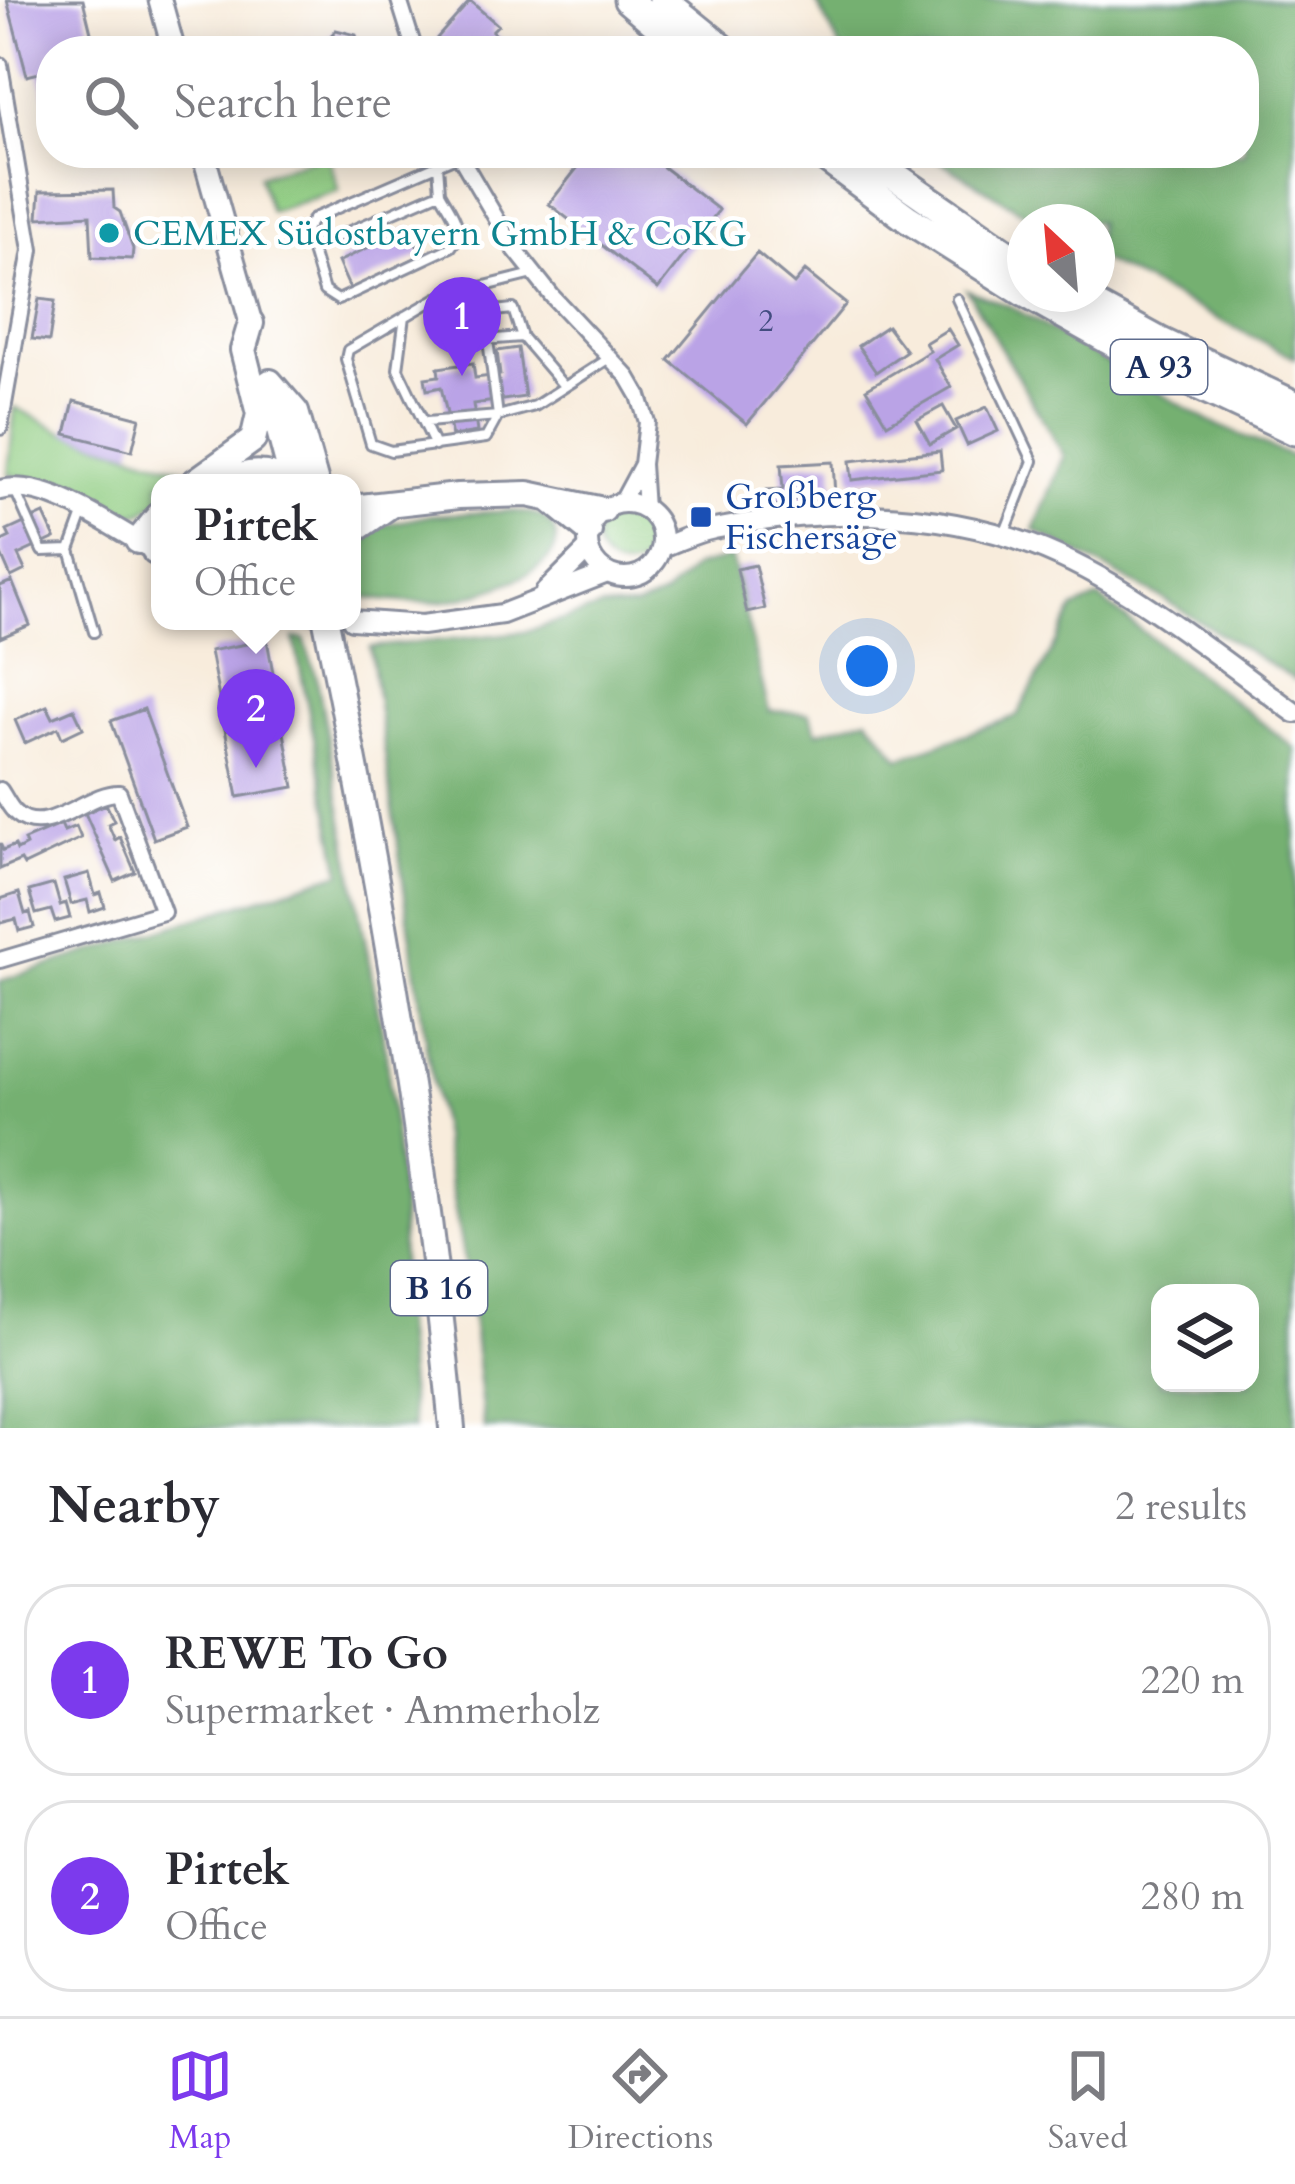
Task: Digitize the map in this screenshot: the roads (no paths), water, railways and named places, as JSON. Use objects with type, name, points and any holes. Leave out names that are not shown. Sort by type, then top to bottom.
[{"type":"highway","points":[[628,0],[670,36]]},
{"type":"highway","points":[[663,0],[708,36]]},
{"type":"highway","name":"A 93","points":[[839,168],[1007,282]]},
{"type":"highway","points":[[884,168],[1007,254]]},
{"type":"highway","name":"A 93","points":[[1058,312],[1148,362],[1295,431]]},
{"type":"highway","name":"A 93","points":[[1105,312],[1295,405]]},
{"type":"highway","points":[[251,323],[288,474]]},
{"type":"highway","points":[[206,474],[253,440],[259,414],[244,350],[251,323]]},
{"type":"highway","points":[[265,375],[296,412],[313,474]]},
{"type":"highway","points":[[361,508],[458,496],[545,495],[600,523]]},
{"type":"highway","points":[[361,526],[390,506]]},
{"type":"highway","name":"B 16","points":[[329,630],[422,1148],[452,1428]]},
{"type":"main road","points":[[160,0],[170,36]]},
{"type":"main road","points":[[207,168],[251,323]]},
{"type":"street","points":[[399,0],[410,36]]},
{"type":"street","points":[[0,65],[31,250],[0,427]]},
{"type":"street","points":[[361,621],[422,626],[502,614],[607,573],[618,577],[641,574],[662,547],[662,536],[650,513],[642,464],[647,422],[639,396],[611,357],[513,247],[467,168]]},
{"type":"street","points":[[537,600],[642,464]]},
{"type":"street","points":[[7,489],[85,508],[151,547]]},
{"type":"street","points":[[600,523],[650,513],[710,530]]},
{"type":"street","points":[[662,547],[710,530],[869,515],[939,522],[1003,536],[1035,546],[1128,594],[1295,713]]},
{"type":"street","points":[[600,523],[607,573]]},
{"type":"street","points":[[0,790],[17,815],[34,821],[49,819],[106,792],[118,793],[163,912],[0,960]]},
{"type":"lane","points":[[429,168],[314,218],[305,230],[324,291],[338,300],[451,247],[459,238],[459,227],[440,192],[438,168]]},
{"type":"lane","points":[[311,248],[440,192]]},
{"type":"lane","points":[[488,340],[498,416],[486,438],[391,451],[371,444],[346,359],[355,343],[437,298],[534,273]]},
{"type":"lane","points":[[957,299],[1033,461],[1003,536]]},
{"type":"lane","points":[[522,337],[457,342],[449,334],[449,323],[457,315],[507,308],[517,314],[522,337],[563,386]]},
{"type":"lane","points":[[405,316],[398,369],[417,413],[427,422],[434,446]]},
{"type":"lane","points":[[427,422],[498,416],[536,406],[611,357]]},
{"type":"lane","points":[[7,489],[42,551],[70,550]]},
{"type":"lane","points":[[85,508],[70,550],[94,632]]},
{"type":"place","name":"CEMEX Südostbayern GmbH & CoKG","points":[[109,233]]},
{"type":"place","name":"REWE To Go","points":[[462,376]]},
{"type":"place","name":"Großberg Fischersäge","points":[[701,517]]},
{"type":"place","name":"Pirtek","points":[[256,768]]}]
